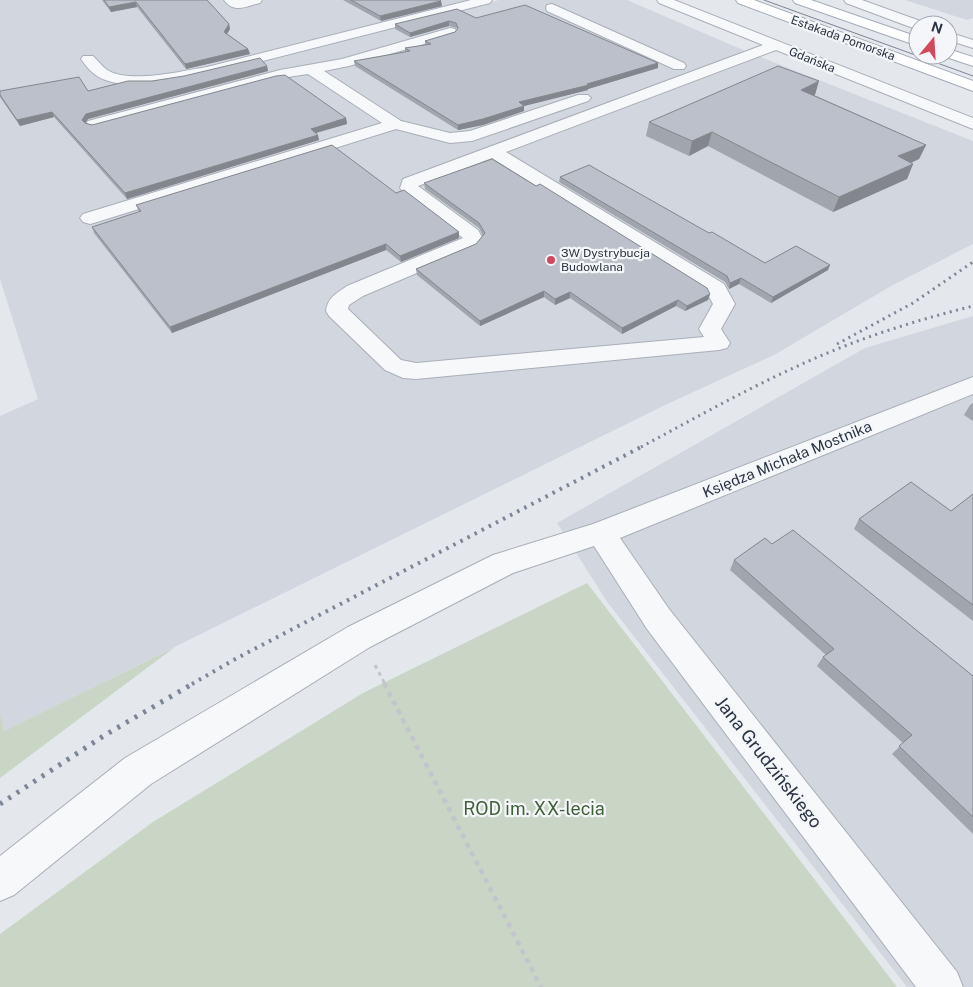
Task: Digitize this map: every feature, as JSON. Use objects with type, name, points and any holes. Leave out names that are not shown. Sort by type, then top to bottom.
[{"type":"main road","name":"Estakada Pomorska","points":[[742,0],[973,86]]},
{"type":"main road","name":"Estakada Pomorska","points":[[799,0],[908,38]]},
{"type":"main road","points":[[958,57],[973,62]]},
{"type":"street","points":[[230,0],[234,5],[256,0]]},
{"type":"street","points":[[88,59],[102,73],[123,80],[207,71],[486,0]]},
{"type":"street","name":"Gdańska","points":[[663,0],[776,46],[969,119]]},
{"type":"street","points":[[850,0],[908,21]]},
{"type":"street","points":[[568,3],[552,8],[679,66],[651,75]]},
{"type":"street","points":[[94,124],[280,74],[344,63],[450,32]]},
{"type":"street","points":[[958,39],[973,44]]},
{"type":"street","points":[[493,152],[716,289],[724,304],[710,329],[719,343],[416,371],[403,370],[393,365],[337,311],[338,302],[356,292],[468,244],[473,239],[471,234],[409,188],[408,183],[776,46]]},
{"type":"street","points":[[312,69],[395,124],[450,138],[472,136],[594,94]]},
{"type":"street","points":[[90,218],[395,124]]},
{"type":"street","name":"Księdza Michała Mostnika","points":[[0,881],[138,771],[359,637],[503,564],[601,533],[973,385]]},
{"type":"street","name":"Jana Grudzińskiego","points":[[601,533],[658,619],[942,987]]},
{"type":"path","points":[[359,637],[540,987]]},
{"type":"shaded area","points":[[0,0],[472,0],[260,61],[499,0],[627,0],[743,50],[973,141],[973,244],[891,286],[774,355],[663,406],[4,731],[0,716],[0,416],[38,399],[0,279]]},
{"type":"shaded area","points":[[905,0],[973,0],[973,18],[967,20],[958,17],[958,15],[952,15]]},
{"type":"shaded area","points":[[973,316],[973,987],[907,987],[608,603],[557,523],[865,348]]},
{"type":"green space","name":"ROD im. XX-lecia","points":[[587,583],[897,987],[0,987],[0,934],[153,822],[363,693]]},
{"type":"green space","points":[[175,647],[0,778],[0,714],[4,731]]},
{"type":"building","points":[[104,0],[207,0],[229,24],[224,32],[248,49],[185,64],[136,2],[109,7]]},
{"type":"building","points":[[351,0],[440,0],[441,1],[380,16]]},
{"type":"building","points":[[525,5],[658,63],[587,84],[589,85],[519,102],[524,106],[458,125],[354,61],[410,51],[405,48],[431,44],[425,41],[455,32],[458,28],[456,23],[449,21],[410,33],[395,24],[457,9],[476,18]]},
{"type":"building","points":[[260,58],[267,66],[86,114],[82,120],[92,125],[285,75],[346,118],[311,129],[318,135],[125,193],[52,112],[17,120],[0,95],[0,91],[79,77],[88,91],[128,81],[152,81],[184,76]]},
{"type":"building","points":[[778,66],[819,81],[801,90],[926,145],[898,156],[913,164],[839,197],[712,132],[692,141],[649,122]]},
{"type":"building","points":[[332,145],[396,193],[404,190],[459,232],[400,256],[386,244],[170,327],[92,227],[141,211],[136,205]]},
{"type":"building","name":"3W Dystrybucja Budowlana","points":[[492,159],[536,186],[540,184],[707,288],[710,294],[687,306],[678,300],[622,328],[570,292],[555,299],[544,291],[480,321],[416,269],[476,244],[485,233],[479,223],[424,183]]},
{"type":"building","points":[[589,165],[765,263],[796,246],[830,265],[773,297],[741,278],[730,283],[727,276],[560,177]]},
{"type":"building","points":[[911,482],[951,511],[973,494],[973,605],[859,519]]},
{"type":"building","points":[[793,530],[973,676],[973,817],[899,746],[912,735],[823,657],[834,649],[734,560],[765,538],[772,544]]},
{"type":"tram line","points":[[764,0],[973,76]]},
{"type":"railway","points":[[837,344],[913,303],[973,262]]},
{"type":"railway","points":[[641,447],[746,391],[831,352],[890,330],[973,306]]},
{"type":"railway","points":[[192,684],[239,657],[643,446]]},
{"type":"railway","points":[[0,804],[105,735],[194,683]]},
{"type":"place","name":"3W Dystrybucja Budowlana","points":[[551,260]]}]
